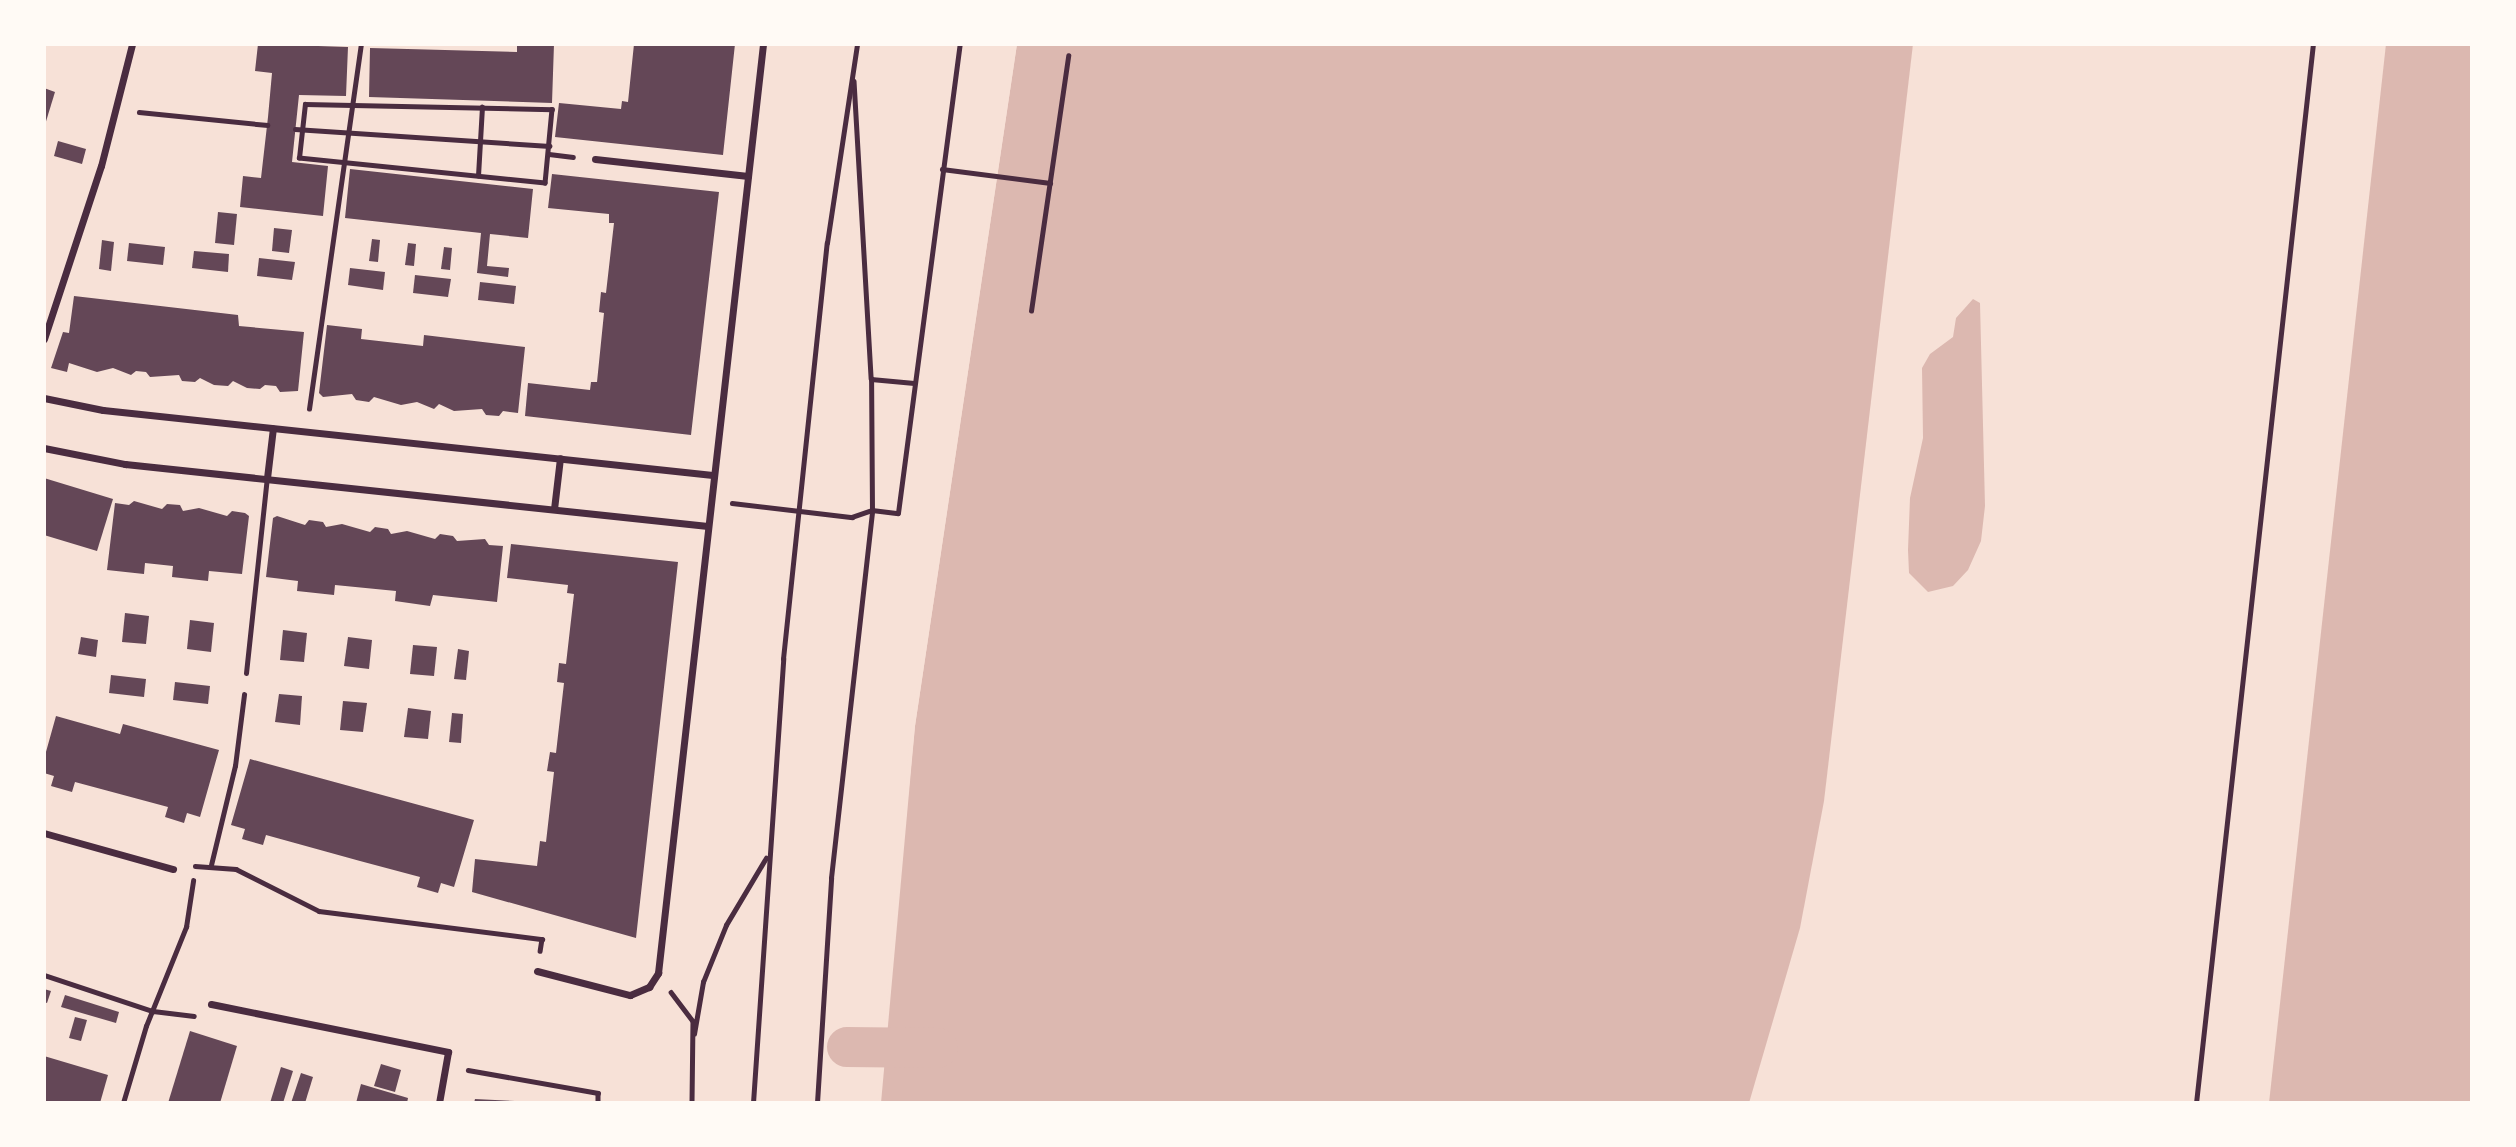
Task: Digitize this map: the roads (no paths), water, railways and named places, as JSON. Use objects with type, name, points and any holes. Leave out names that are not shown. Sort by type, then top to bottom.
[{"type":"street","points":[[44,338],[79,239],[132,44]]},
{"type":"street","points":[[537,971],[622,994],[643,991],[658,973],[762,44]]},
{"type":"street","points":[[595,159],[748,176]]},
{"type":"street","points":[[44,398],[103,410],[713,475]]},
{"type":"street","points":[[267,478],[273,428]]},
{"type":"street","points":[[44,448],[102,461],[708,526]]},
{"type":"street","points":[[554,509],[560,458]]},
{"type":"street","points":[[44,833],[173,869]]},
{"type":"street","points":[[211,1004],[448,1052],[439,1103]]},
{"type":"lane","points":[[2196,1103],[2313,44]]},
{"type":"lane","points":[[246,673],[267,478]]},
{"type":"waterway","points":[[847,1047],[938,1048]]}]
